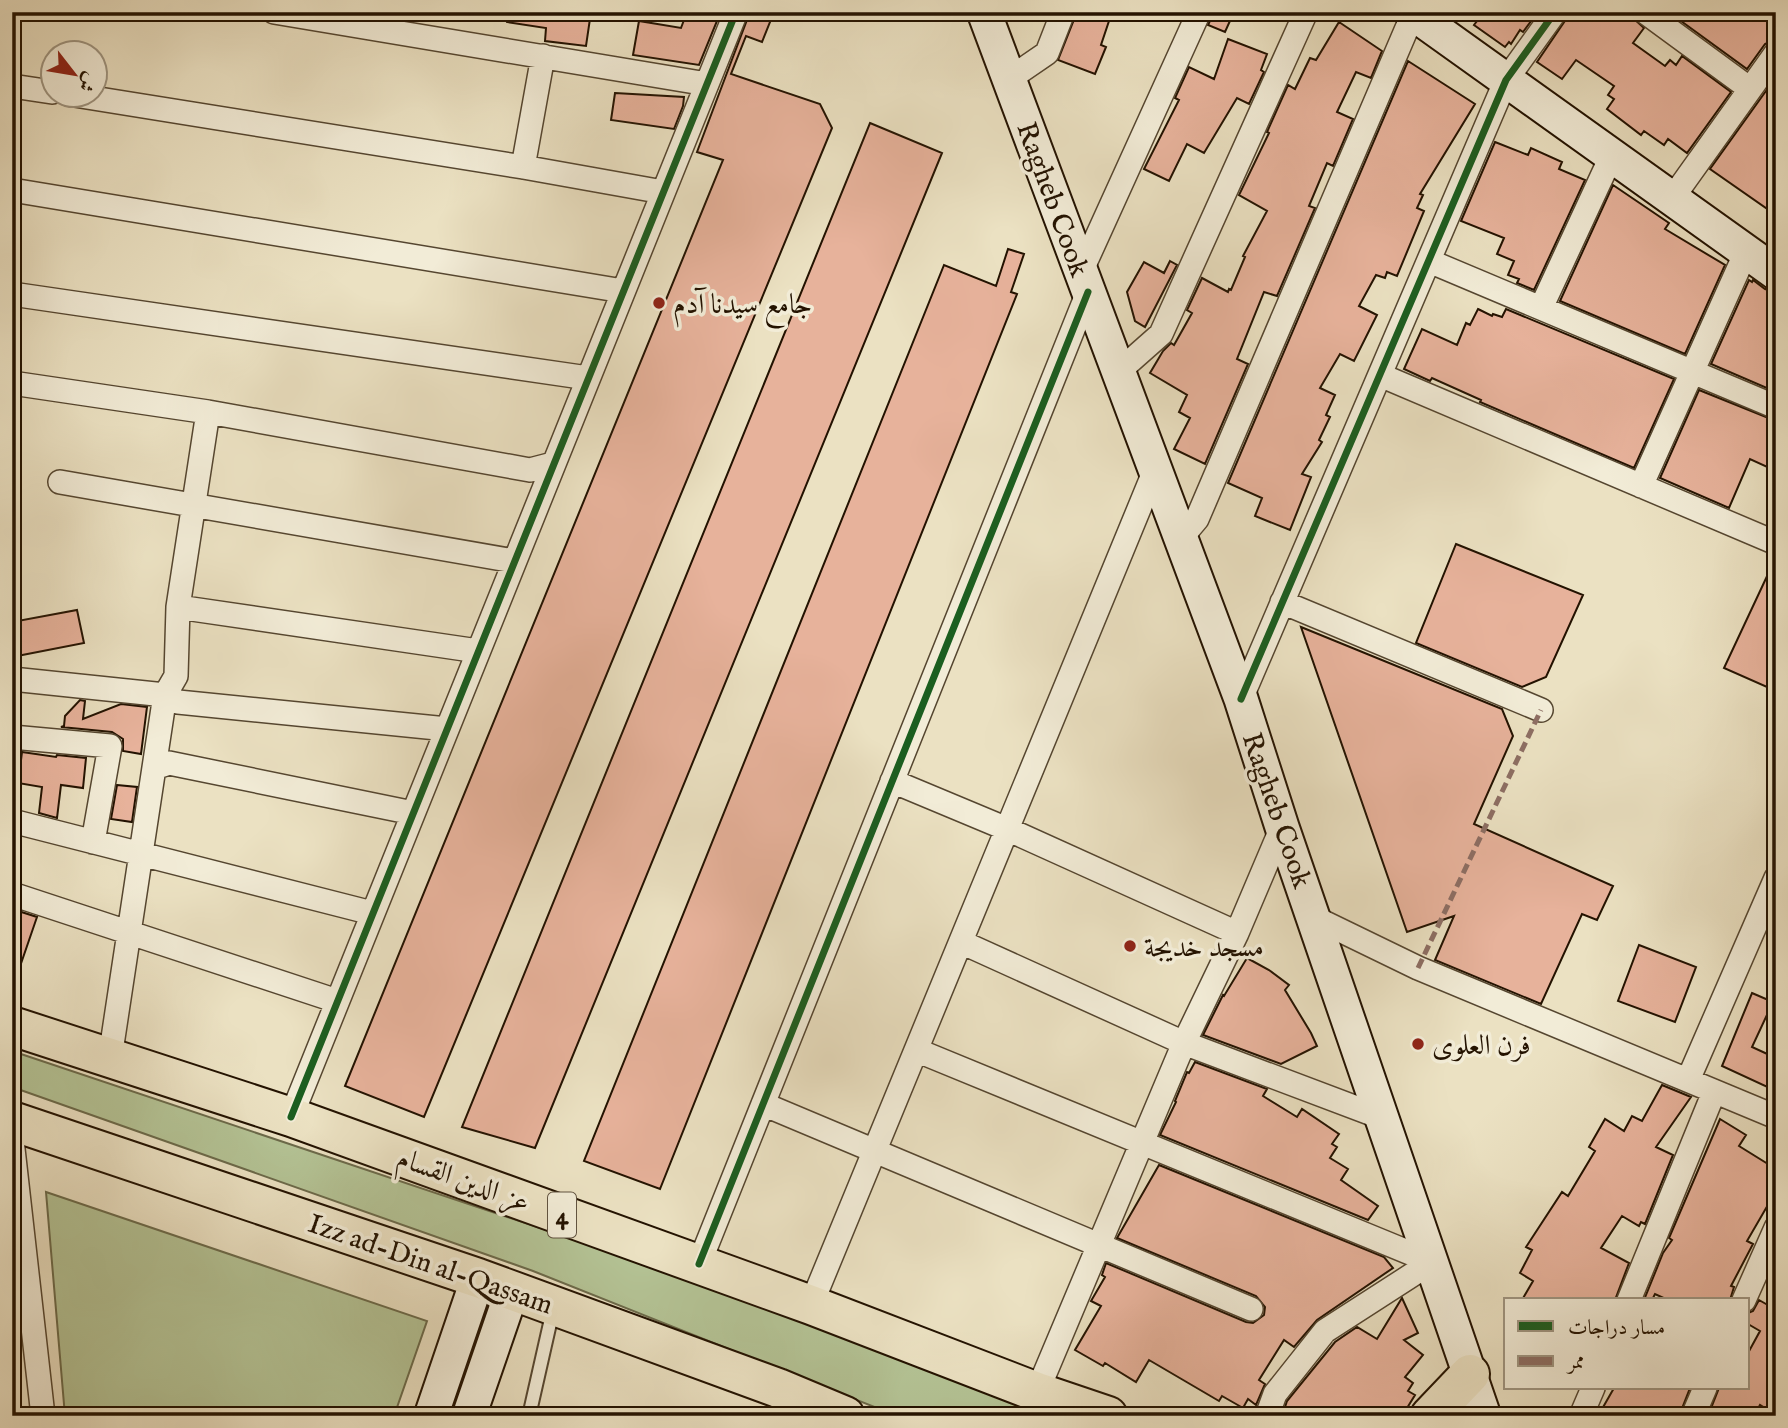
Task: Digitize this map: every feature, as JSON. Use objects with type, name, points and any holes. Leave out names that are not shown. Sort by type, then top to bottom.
[{"type":"highway","name":"عز الدين القسام","points":[[12,1027],[291,1117],[699,1264],[1037,1392],[1108,1416]]},
{"type":"highway","name":"Izz ad-Din al-Qassam","points":[[12,1121],[495,1284],[778,1388],[845,1416]]},
{"type":"highway","points":[[1430,1416],[1470,1374]]},
{"type":"main road","name":"Ragheb Cook","points":[[984,12],[1241,699],[1282,827],[1484,1416]]},
{"type":"main road","points":[[1412,13],[1776,273]]},
{"type":"main road","points":[[431,1416],[495,1284]]},
{"type":"main road","points":[[469,1416],[495,1284]]},
{"type":"street","points":[[274,12],[707,84]]},
{"type":"street","points":[[291,1117],[736,12]]},
{"type":"street","points":[[1009,79],[1047,53],[1063,12]]},
{"type":"street","points":[[699,1264],[892,781],[1085,282],[1199,12]]},
{"type":"street","points":[[1118,372],[1161,334],[1306,12]]},
{"type":"street","points":[[1241,699],[1506,80],[1555,12]]},
{"type":"street","points":[[1645,12],[1750,89]]},
{"type":"street","points":[[1181,538],[1196,519],[1412,13]]},
{"type":"street","points":[[1671,200],[1776,53]]},
{"type":"street","points":[[523,167],[543,56]]},
{"type":"street","points":[[12,86],[38,90]]},
{"type":"street","points":[[108,100],[663,192]]},
{"type":"street","points":[[1541,308],[1611,157]]},
{"type":"street","points":[[12,190],[623,291]]},
{"type":"street","points":[[1642,486],[1746,252]]},
{"type":"street","points":[[1429,261],[1776,407]]},
{"type":"street","points":[[12,294],[588,379]]},
{"type":"street","points":[[1380,375],[1776,543]]},
{"type":"street","points":[[12,383],[208,412],[530,470],[554,464]]},
{"type":"street","points":[[110,1058],[165,695],[176,677],[178,607],[208,412]]},
{"type":"street","points":[[811,1305],[1155,470]]},
{"type":"street","points":[[60,482],[514,561]]},
{"type":"street","points":[[1282,602],[1541,710]]},
{"type":"street","points":[[178,607],[478,651]]},
{"type":"street","points":[[12,678],[165,695],[178,702],[447,729]]},
{"type":"street","points":[[12,737],[110,746],[93,842]]},
{"type":"street","points":[[154,768],[170,763],[413,813]]},
{"type":"street","points":[[892,781],[1007,829],[1237,933]]},
{"type":"street","points":[[12,821],[372,913]]},
{"type":"street","points":[[1037,1392],[1184,1043],[1237,933],[1282,827]]},
{"type":"street","points":[[1688,1080],[1776,878]]},
{"type":"street","points":[[12,894],[337,1001]]},
{"type":"street","points":[[1315,918],[1418,968],[1776,1117]]},
{"type":"street","points":[[961,942],[1184,1043],[1383,1118]]},
{"type":"street","points":[[916,1051],[1432,1262]]},
{"type":"street","points":[[1630,1298],[1714,1093]]},
{"type":"street","points":[[763,1104],[1251,1309]]},
{"type":"street","points":[[12,1140],[22,1309],[43,1416]]},
{"type":"street","points":[[1745,1298],[1776,1228]]},
{"type":"street","points":[[1267,1416],[1275,1394],[1325,1331],[1432,1262]]},
{"type":"street","points":[[1581,1416],[1591,1390]]},
{"type":"street","points":[[1693,1416],[1704,1390]]},
{"type":"lane","points":[[529,1416],[554,1306]]},
{"type":"green space","points":[[12,1051],[695,1280],[1057,1416],[897,1416],[533,1271],[12,1087]]},
{"type":"green space","points":[[46,1192],[427,1321],[394,1416],[65,1416]]},
{"type":"building","points":[[508,12],[591,12],[586,46],[545,41],[546,28],[507,22]]},
{"type":"building","points":[[687,12],[697,12],[717,21],[699,65],[633,55],[639,21],[681,28]]},
{"type":"building","points":[[750,12],[774,12],[762,42],[746,36],[731,74],[820,104],[832,128],[424,1117],[345,1086],[723,160],[697,152]]},
{"type":"building","points":[[1077,12],[1112,12],[1101,45],[1106,47],[1095,74],[1058,60]]},
{"type":"building","points":[[1214,12],[1234,12],[1225,32],[1208,25]]},
{"type":"building","points":[[1484,12],[1537,13],[1523,32],[1520,30],[1511,44],[1509,42],[1505,47],[1474,25]]},
{"type":"building","points":[[1571,12],[1631,12],[1633,18],[1644,28],[1633,43],[1665,66],[1670,60],[1676,65],[1682,56],[1731,92],[1687,153],[1668,139],[1664,145],[1644,131],[1641,135],[1607,109],[1614,99],[1608,95],[1614,86],[1576,60],[1562,79],[1537,62]]},
{"type":"building","points":[[1687,12],[1776,12],[1776,39],[1765,44],[1747,69],[1681,21]]},
{"type":"building","points":[[1339,22],[1382,51],[1371,78],[1356,72],[1337,112],[1353,119],[1333,166],[1327,163],[1309,206],[1315,208],[1277,296],[1264,292],[1237,359],[1248,364],[1205,464],[1174,449],[1190,418],[1179,412],[1187,395],[1150,373],[1163,351],[1171,343],[1174,345],[1192,313],[1187,310],[1202,278],[1228,292],[1231,290],[1245,257],[1243,256],[1267,211],[1239,195],[1269,133],[1267,132],[1288,85],[1295,89],[1310,58],[1316,60]]},
{"type":"building","points":[[1228,39],[1267,54],[1261,70],[1264,72],[1249,104],[1237,98],[1204,153],[1187,144],[1169,181],[1144,169],[1179,100],[1175,98],[1189,67],[1214,79]]},
{"type":"building","points":[[1408,61],[1475,104],[1420,194],[1423,195],[1417,208],[1424,211],[1397,276],[1387,272],[1385,278],[1376,275],[1359,306],[1377,315],[1354,361],[1340,354],[1320,388],[1335,395],[1326,415],[1330,417],[1319,440],[1322,442],[1302,474],[1311,477],[1290,530],[1255,516],[1262,498],[1228,483]]},
{"type":"building","points":[[1776,77],[1776,215],[1710,169]]},
{"type":"building","points":[[615,93],[684,97],[683,106],[674,129],[611,120]]},
{"type":"building","points":[[870,123],[942,153],[535,1148],[462,1127]]},
{"type":"building","points":[[1495,142],[1528,155],[1531,148],[1562,162],[1559,169],[1585,180],[1534,290],[1517,283],[1519,279],[1508,275],[1514,261],[1497,254],[1504,238],[1461,221]]},
{"type":"building","points":[[1613,185],[1669,223],[1665,229],[1725,265],[1685,354],[1560,301]]},
{"type":"building","points":[[1008,249],[1024,254],[1011,292],[1017,294],[660,1189],[584,1161],[944,265],[996,286]]},
{"type":"building","points":[[1170,261],[1177,265],[1145,327],[1135,321],[1127,292],[1144,262],[1164,273]]},
{"type":"building","points":[[1749,280],[1776,292],[1776,392],[1711,364]]},
{"type":"building","points":[[1478,309],[1492,316],[1502,317],[1506,309],[1674,379],[1634,468],[1480,402],[1481,400],[1432,378],[1430,381],[1404,369],[1422,329],[1457,345],[1466,323],[1470,325]]},
{"type":"building","points":[[1699,390],[1776,421],[1776,471],[1750,459],[1729,508],[1660,478]]},
{"type":"building","points":[[1456,544],[1583,595],[1546,677],[1522,687],[1416,643]]},
{"type":"building","points":[[1776,557],[1776,691],[1724,668]]},
{"type":"building","points":[[77,610],[84,643],[12,657],[12,622]]},
{"type":"building","points":[[1301,627],[1502,709],[1513,736],[1474,824],[1613,886],[1597,920],[1582,914],[1541,1004],[1435,960],[1454,916],[1407,932]]},
{"type":"building","points":[[80,700],[85,701],[83,719],[121,704],[147,707],[141,754],[123,751],[123,739],[112,732],[61,727],[64,726],[65,716]]},
{"type":"building","points":[[22,752],[86,758],[83,788],[61,785],[57,818],[39,813],[42,787],[12,782],[15,763],[21,760]]},
{"type":"building","points":[[117,785],[137,787],[132,822],[111,819]]},
{"type":"building","points":[[12,909],[37,917],[15,981],[12,981]]},
{"type":"building","points":[[1639,945],[1696,967],[1675,1022],[1618,1001]]},
{"type":"building","points":[[1247,958],[1289,985],[1285,990],[1317,1046],[1281,1064],[1203,1035],[1223,995]]},
{"type":"building","points":[[1752,993],[1773,1002],[1752,1047],[1776,1058],[1776,1091],[1722,1066]]},
{"type":"building","points":[[1195,1062],[1267,1089],[1263,1096],[1297,1117],[1302,1109],[1339,1134],[1332,1144],[1337,1147],[1330,1158],[1348,1169],[1341,1180],[1378,1206],[1368,1220],[1160,1135],[1187,1072],[1189,1073]]},
{"type":"building","points":[[1662,1085],[1691,1097],[1656,1147],[1673,1155],[1645,1224],[1641,1222],[1639,1226],[1622,1216],[1601,1248],[1629,1263],[1616,1298],[1523,1298],[1533,1281],[1520,1273],[1532,1250],[1526,1247],[1562,1192],[1568,1196],[1595,1151],[1589,1147],[1605,1119],[1624,1131],[1632,1116],[1642,1121]]},
{"type":"building","points":[[1720,1119],[1746,1135],[1739,1146],[1776,1169],[1776,1191],[1747,1241],[1753,1244],[1731,1286],[1734,1287],[1731,1298],[1664,1298],[1655,1294],[1653,1298],[1645,1298],[1663,1253],[1672,1240],[1669,1238]]},
{"type":"building","points":[[1159,1165],[1384,1257],[1393,1268],[1317,1320],[1294,1347],[1284,1340],[1259,1380],[1265,1384],[1256,1405],[1248,1399],[1243,1408],[1222,1396],[1219,1401],[1149,1360],[1136,1382],[1105,1363],[1103,1366],[1075,1350],[1101,1306],[1091,1301],[1105,1277],[1102,1275],[1106,1263],[1246,1322],[1253,1323],[1264,1315],[1265,1307],[1256,1296],[1117,1238]]},
{"type":"building","points":[[1402,1298],[1418,1333],[1404,1340],[1423,1355],[1405,1377],[1413,1383],[1408,1391],[1415,1395],[1404,1413],[1400,1411],[1393,1416],[1282,1416],[1287,1401],[1335,1342],[1357,1327],[1377,1339]]},
{"type":"building","points":[[1759,1300],[1773,1308],[1776,1303],[1776,1415],[1760,1405],[1754,1416],[1708,1416],[1718,1390],[1750,1390],[1750,1349],[1760,1331],[1750,1325],[1750,1312]]},
{"type":"building","points":[[1613,1390],[1689,1390],[1679,1416],[1598,1416]]},
{"type":"marked path","points":[[1418,968],[1541,710]]},
{"type":"cycle path","points":[[291,1117],[736,12]]},
{"type":"cycle path","points":[[1241,699],[1506,80],[1555,12]]},
{"type":"cycle path","points":[[699,1264],[1088,292]]},
{"type":"place","name":"جامع سيدنا آدم","points":[[659,303]]},
{"type":"place","name":"مسجد خديجة","points":[[1130,946]]},
{"type":"place","name":"فرن العلوى","points":[[1418,1044]]}]
